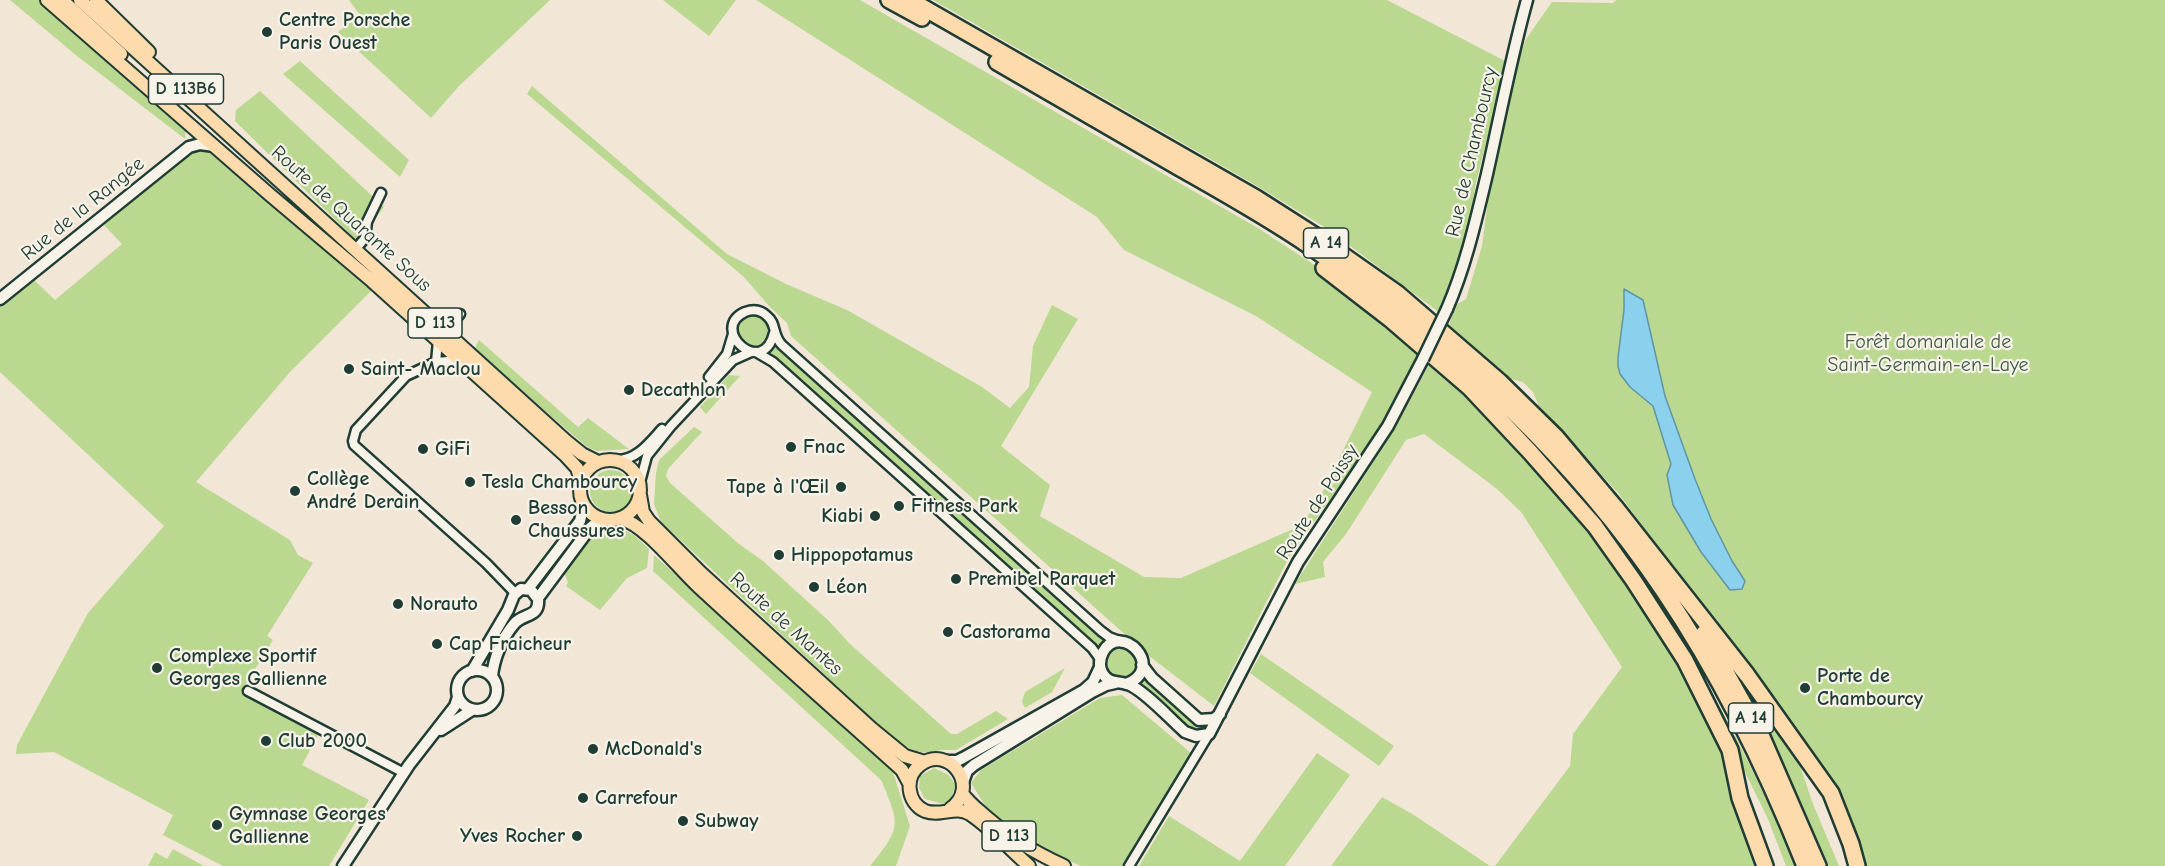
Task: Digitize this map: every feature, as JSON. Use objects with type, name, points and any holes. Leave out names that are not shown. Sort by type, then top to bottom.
[{"type":"highway","name":"A 14","points":[[889,0],[1236,200],[1310,246],[1391,304],[1445,348],[1492,391],[1547,446],[1606,514],[1662,589],[1713,672],[1751,741],[1805,866]]},
{"type":"highway","name":"A 14","points":[[910,0],[1256,198],[1314,234],[1398,294],[1500,382],[1556,437],[1670,577],[1761,735],[1818,866]]},
{"type":"highway","points":[[1236,200],[1252,217],[1310,256],[1390,319],[1470,388],[1595,526],[1685,660],[1730,750],[1740,798],[1766,866]]},
{"type":"highway","points":[[1670,577],[1747,675],[1831,793],[1857,866]]},
{"type":"main road","name":"Route de Quarante Sous","points":[[47,0],[335,249],[577,451],[598,462]]},
{"type":"main road","name":"Route de Quarante Sous","points":[[62,0],[335,249]]},
{"type":"main road","name":"Route de Quarante Sous","points":[[80,0],[277,177],[442,336]]},
{"type":"main road","name":"D 113B6","points":[[96,0],[277,177]]},
{"type":"main road","name":"D 113","points":[[442,336],[460,360],[565,455],[577,468],[581,481]]},
{"type":"main road","points":[[617,460],[632,468],[640,482],[640,495],[634,508],[620,518],[606,520],[593,514],[584,504],[580,495],[581,481],[590,467],[598,462],[617,460]]},
{"type":"main road","name":"Route de Mantes","points":[[640,495],[643,512],[649,521],[701,573],[872,729],[905,756],[925,762]]},
{"type":"main road","name":"Route de Mantes","points":[[620,518],[641,529],[680,570],[797,678],[903,770],[909,783]]},
{"type":"main road","points":[[934,759],[944,760],[956,768],[963,787],[958,801],[950,809],[937,813],[922,809],[911,796],[909,783],[915,769],[934,759]]},
{"type":"main road","name":"D 113","points":[[963,787],[969,801],[1010,837],[1031,851],[1064,866]]},
{"type":"main road","name":"D 113","points":[[950,809],[961,810],[970,815],[1029,866]]},
{"type":"street","name":"Rue de Chambourcy","points":[[1447,309],[1460,278],[1472,239],[1527,0]]},
{"type":"street","points":[[189,147],[192,136],[191,126]]},
{"type":"street","points":[[189,147],[200,144],[214,146]]},
{"type":"street","name":"Rue de la Rangée","points":[[0,299],[189,147]]},
{"type":"street","points":[[355,250],[365,238],[367,222],[381,193]]},
{"type":"street","name":"Route de Poissy","points":[[1129,866],[1209,734],[1316,533],[1388,426],[1447,309]]},
{"type":"street","points":[[617,460],[629,459],[642,451],[727,354],[734,326],[739,317],[747,311],[761,312],[773,323],[774,333],[782,345],[1101,631],[1137,649],[1142,658],[1137,677],[1120,684],[1106,685],[1092,692],[974,765],[968,771],[963,787]]},
{"type":"street","points":[[436,362],[442,336],[460,314]]},
{"type":"street","points":[[733,333],[739,346],[764,355],[782,370],[1092,648],[1104,676],[1140,692],[1185,732],[1196,736],[1209,734]]},
{"type":"street","points":[[640,482],[647,456],[677,420],[733,360],[768,346],[774,333]]},
{"type":"street","points":[[460,360],[436,362],[406,376],[356,430],[353,441],[354,445],[486,562],[515,593]]},
{"type":"street","points":[[528,589],[580,521],[584,504]]},
{"type":"street","points":[[538,598],[590,528],[599,521],[606,520]]},
{"type":"street","points":[[343,866],[404,773],[455,706],[459,681],[472,671],[508,610],[515,593],[528,589],[534,592],[539,604],[536,611],[532,615],[519,619],[510,629],[495,657],[492,676],[498,689],[495,701],[485,709],[472,710],[433,735]]},
{"type":"street","points":[[944,760],[957,761],[963,758],[1078,693],[1093,682],[1109,646],[1122,642]]},
{"type":"street","points":[[1142,665],[1152,678],[1200,720],[1214,719],[1220,714]]},
{"type":"street","points":[[472,671],[482,671],[492,676]]},
{"type":"street","points":[[248,691],[404,773]]},
{"type":"street","points":[[458,697],[461,703],[472,710]]},
{"type":"green space","points":[[10,0],[45,0],[186,125],[185,139],[77,56]]},
{"type":"green space","points":[[349,0],[550,0],[459,86],[431,118],[338,32],[360,15]]},
{"type":"green space","points":[[663,0],[736,0],[709,36]]},
{"type":"green space","points":[[756,0],[860,0],[1258,228],[1319,268],[1420,350],[1385,418],[1289,557],[1214,706],[1148,655],[791,336],[787,323],[744,277],[527,94],[532,86],[727,254],[786,284],[847,310],[982,387],[1010,408],[1029,387],[1033,346],[1052,305],[1078,319],[1001,446],[1050,485],[1040,516],[1144,577],[1181,578],[1300,526],[1316,505],[1372,392],[1256,316],[1124,250],[1097,217]]},
{"type":"green space","points":[[933,0],[1387,0],[1507,62],[1476,182],[1468,234],[1457,276],[1440,313],[1326,228]]},
{"type":"green space","name":"Forêt domaniale de Saint-Germain-en-Laye","points":[[1616,0],[2165,0],[2165,866],[1861,866],[1853,834],[1683,582],[1619,494],[1539,406],[1533,392],[1523,382],[1507,378],[1449,325],[1456,305],[1466,299],[1482,246],[1490,185],[1518,62],[1526,39],[1552,2],[1613,3]]},
{"type":"green space","points":[[300,61],[409,160],[400,177],[283,74]]},
{"type":"green space","points":[[260,91],[384,207],[357,241],[235,121],[236,110]]},
{"type":"green space","points":[[196,150],[215,154],[372,290],[290,372],[196,482],[290,540],[298,555],[313,563],[267,636],[273,640],[241,692],[319,733],[302,765],[369,800],[329,866],[223,866],[163,835],[173,815],[54,752],[16,754],[17,745],[88,613],[164,526],[0,372],[0,305],[32,278],[55,300],[122,244],[104,225],[173,166]]},
{"type":"green space","points":[[753,316],[764,320],[768,331],[764,342],[753,346],[742,342],[738,331],[742,320]]},
{"type":"green space","points":[[479,340],[578,427],[588,418],[629,449],[597,451],[587,447],[474,350]]},
{"type":"green space","points":[[776,344],[1110,643],[1102,652],[768,353]]},
{"type":"green space","points":[[1432,359],[1471,395],[1610,554],[1659,627],[1727,754],[1736,814],[1758,866],[1495,866],[1570,766],[1573,734],[1622,667],[1521,512],[1497,489],[1424,434],[1406,440],[1346,534],[1323,562],[1325,577],[1295,584],[1394,430]]},
{"type":"green space","points":[[729,375],[740,376],[706,414],[700,407]]},
{"type":"green space","points":[[694,427],[702,432],[668,469],[666,476],[670,483],[739,544],[763,561],[829,621],[850,644],[951,734],[957,734],[996,711],[1008,719],[956,750],[929,753],[915,751],[898,743],[661,522],[654,504],[659,460]]},
{"type":"green space","points":[[611,470],[626,476],[632,491],[626,506],[611,512],[596,506],[590,491],[596,476]]},
{"type":"green space","points":[[1590,509],[1651,593],[1705,680],[1753,772],[1796,866],[1786,866],[1768,819],[1692,664]]},
{"type":"green space","points":[[625,530],[649,549],[647,568],[627,578],[600,610],[566,586],[568,583],[565,574],[594,535],[604,531]]},
{"type":"green space","points":[[654,555],[893,772],[910,826],[896,866],[870,866],[893,834],[895,825],[892,807],[881,780],[653,571]]},
{"type":"green space","points":[[1122,647],[1128,648],[1136,656],[1136,668],[1128,676],[1122,677],[1116,676],[1108,668],[1107,662],[1108,656],[1116,648]]},
{"type":"green space","points":[[1261,654],[1394,746],[1379,766],[1250,673]]},
{"type":"green space","points":[[1727,657],[1797,757],[1813,804],[1839,866],[1827,866],[1781,757]]},
{"type":"green space","points":[[1065,668],[1052,692],[1025,708],[1022,702],[1025,692]]},
{"type":"green space","points":[[1144,675],[1196,721],[1201,730],[1187,729],[1135,684]]},
{"type":"green space","points":[[1122,695],[1191,753],[1141,841],[1133,847],[1123,866],[1081,866],[1034,845],[986,807],[971,783],[981,770],[1100,698]]},
{"type":"green space","points":[[1317,753],[1350,775],[1285,866],[1139,866],[1169,816],[1240,861]]},
{"type":"green space","points":[[934,768],[949,775],[956,786],[950,800],[943,804],[925,799],[919,788],[920,776]]},
{"type":"green space","points":[[1382,797],[1414,815],[1490,866],[1331,866]]},
{"type":"green space","points":[[173,849],[204,866],[148,866],[155,852],[167,859]]},
{"type":"water","points":[[1624,289],[1643,300],[1665,396],[1711,519],[1745,581],[1742,589],[1730,590],[1701,552],[1673,505],[1667,475],[1671,464],[1653,406],[1630,387],[1620,374],[1618,357],[1624,310]]},
{"type":"place","name":"Centre Porsche Paris Ouest","points":[[267,32]]},
{"type":"place","name":"Saint- Maclou","points":[[349,369]]},
{"type":"place","name":"Decathlon","points":[[629,390]]},
{"type":"place","name":"Fnac","points":[[791,447]]},
{"type":"place","name":"GiFi","points":[[423,449]]},
{"type":"place","name":"Tesla Chambourcy","points":[[470,482]]},
{"type":"place","name":"Tape à l'Œil","points":[[841,487]]},
{"type":"place","name":"Collège André Derain","points":[[295,491]]},
{"type":"place","name":"Fitness Park","points":[[899,506]]},
{"type":"place","name":"Kiabi","points":[[875,516]]},
{"type":"place","name":"Besson Chaussures","points":[[516,520]]},
{"type":"place","name":"Hippopotamus","points":[[779,555]]},
{"type":"place","name":"Premibel Parquet","points":[[956,579]]},
{"type":"place","name":"Léon","points":[[814,587]]},
{"type":"place","name":"Norauto","points":[[398,604]]},
{"type":"place","name":"Castorama","points":[[948,632]]},
{"type":"place","name":"Cap Fraicheur","points":[[437,644]]},
{"type":"place","name":"Complexe Sportif Georges Gallienne","points":[[157,668]]},
{"type":"place","name":"Porte de Chambourcy","points":[[1805,688]]},
{"type":"place","name":"Club 2000","points":[[266,741]]},
{"type":"place","name":"McDonald's","points":[[593,749]]},
{"type":"place","name":"Carrefour","points":[[583,798]]},
{"type":"place","name":"Subway","points":[[683,821]]},
{"type":"place","name":"Gymnase Georges Gallienne","points":[[217,825]]},
{"type":"place","name":"Yves Rocher","points":[[577,836]]}]
